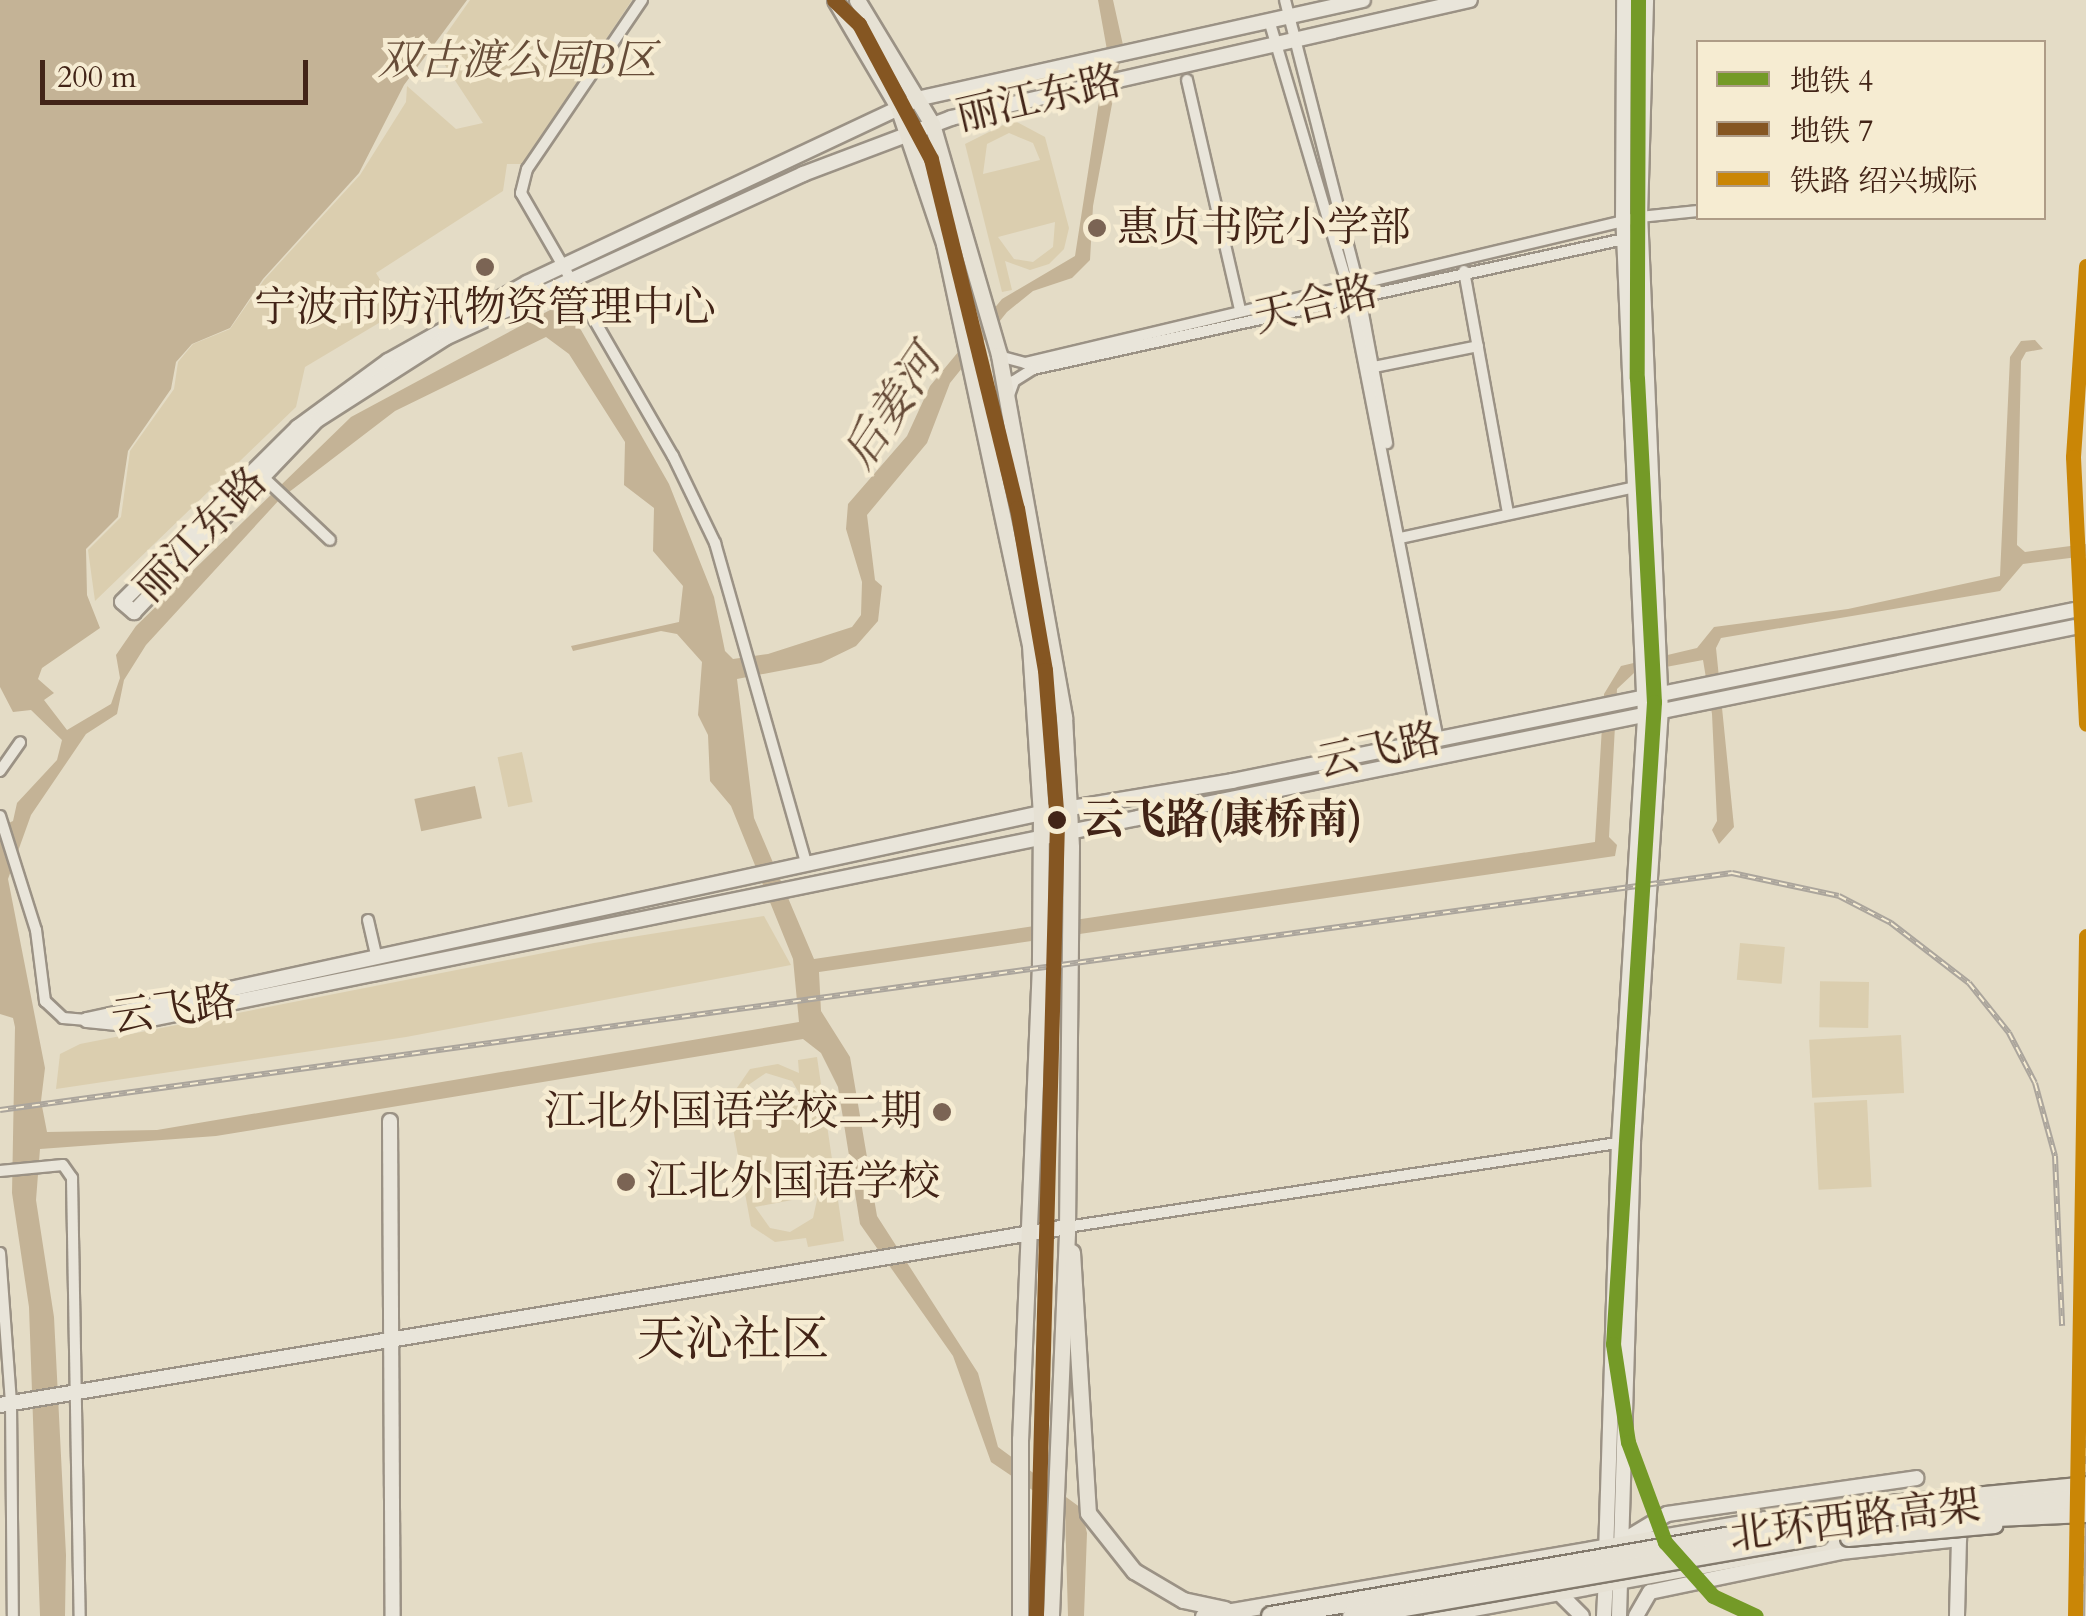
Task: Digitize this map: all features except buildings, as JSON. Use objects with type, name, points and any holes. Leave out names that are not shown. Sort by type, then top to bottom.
[{"type":"highway","name":"北环西路高架","points":[[1271,1616],[1778,1528],[2086,1498]]},
{"type":"highway","name":"北环西路高架","points":[[1352,1616],[1865,1528],[2086,1517]]},
{"type":"main road","points":[[835,0],[898,107],[907,130],[961,318],[1030,645],[1041,813],[1040,946],[1020,1439],[1020,1616]]},
{"type":"main road","points":[[858,0],[932,124],[999,355],[1064,717],[1071,834],[1067,1230],[1054,1462],[1051,1616]]},
{"type":"main road","name":"丽江东路","points":[[257,471],[134,612],[122,602],[257,471],[317,420],[446,338],[898,107],[918,99],[1362,0]]},
{"type":"main road","name":"丽江东路","points":[[565,276],[907,130],[1470,0]]},
{"type":"main road","points":[[1624,0],[1623,222],[1644,698],[1653,715]]},
{"type":"main road","points":[[1619,1616],[1613,1584],[1626,1142],[1653,715],[1660,694],[1640,217],[1646,0]]},
{"type":"main road","name":"云飞路","points":[[86,1020],[376,954],[1068,807],[1438,739],[2075,610]]},
{"type":"main road","name":"云飞路","points":[[86,1020],[127,1024],[2074,627]]},
{"type":"main road","points":[[390,1121],[393,1616]]},
{"type":"main road","points":[[5,1404],[391,1344],[1067,1230]]},
{"type":"main road","points":[[1067,1230],[1078,1306],[1088,1513],[1134,1571],[1183,1600],[1234,1610]]},
{"type":"main road","points":[[1614,1543],[1666,1514],[1916,1478]]},
{"type":"main road","points":[[1203,1616],[1818,1510],[2086,1484]]},
{"type":"main road","points":[[1431,1616],[1848,1538],[2086,1517]]},
{"type":"main road","points":[[1613,1584],[1636,1611],[1650,1592],[1802,1560],[1959,1538],[1957,1616]]},
{"type":"main road","points":[[1604,1616],[1613,1584]]},
{"type":"main road","points":[[1560,1594],[1582,1616]]},
{"type":"street","points":[[642,0],[526,169],[525,206],[673,456],[716,544],[743,631],[800,864]]},
{"type":"street","points":[[1284,0],[1297,40],[1355,296],[1438,739]]},
{"type":"street","points":[[1269,20],[1352,282]]},
{"type":"street","points":[[1186,80],[1240,310]]},
{"type":"street","points":[[526,169],[541,173]]},
{"type":"street","name":"天合路","points":[[999,355],[1024,363],[1352,282],[1640,217],[1696,212]]},
{"type":"street","name":"天合路","points":[[1007,400],[1014,382],[1033,369],[1464,271],[1642,236]]},
{"type":"street","points":[[1464,271],[1508,514]]},
{"type":"street","points":[[1355,296],[1374,367],[1395,514]]},
{"type":"street","points":[[1374,367],[1478,346]]},
{"type":"street","points":[[257,471],[330,540]]},
{"type":"street","points":[[1400,538],[1635,486]]},
{"type":"street","points":[[0,770],[20,742]]},
{"type":"street","points":[[2,819],[19,863],[45,1001],[63,1018],[86,1020]]},
{"type":"street","points":[[368,920],[376,954]]},
{"type":"street","points":[[1067,1230],[1626,1142]]},
{"type":"street","points":[[3,1171],[63,1165],[72,1178],[80,1616]]},
{"type":"street","points":[[0,1253],[13,1616]]},
{"type":"green space","name":"双古渡公园B区","points":[[470,0],[632,0],[523,164],[507,164],[503,191],[376,273],[399,311],[305,367],[296,407],[95,601],[88,550],[121,517],[130,451],[174,389],[178,362],[193,344],[230,329],[264,280],[360,175],[406,102],[407,86],[456,129],[483,123],[435,50]]},
{"type":"green space","points":[[1013,120],[1045,137],[1069,228],[1064,249],[1049,264],[1030,270],[1005,261],[1012,290],[1002,292],[965,144]],"holes":[[[1009,133],[1033,143],[1040,160],[983,174],[987,144]],[[1055,222],[1053,247],[1033,262],[1014,259],[998,237]]]},
{"type":"green space","points":[[522,752],[533,802],[508,807],[498,757]]},
{"type":"green space","points":[[764,916],[791,965],[406,1037],[56,1089],[60,1054],[80,1044],[594,943]]},
{"type":"green space","points":[[1740,943],[1785,947],[1782,984],[1737,980]]},
{"type":"green space","points":[[1820,981],[1869,982],[1868,1028],[1819,1027]]},
{"type":"green space","points":[[1901,1035],[1904,1093],[1812,1098],[1809,1040]]},
{"type":"green space","points":[[817,1057],[844,1241],[808,1247],[806,1238],[775,1242],[751,1226],[728,1101],[750,1069],[778,1064],[799,1073],[798,1060]],"holes":[[[766,1073],[792,1081],[804,1101],[739,1111],[744,1088]],[[818,1195],[813,1218],[790,1232],[770,1228],[755,1207]]]},
{"type":"green space","points":[[1867,1100],[1872,1187],[1819,1190],[1814,1103]]},
{"type":"shaded area","points":[[0,0],[467,0],[404,85],[359,173],[263,279],[230,328],[192,344],[176,362],[171,389],[128,451],[118,517],[86,549],[87,595],[100,628],[42,668],[38,679],[54,693],[44,700],[67,730],[111,704],[120,678],[116,655],[136,626],[351,417],[550,310],[563,311],[581,330],[669,484],[714,597],[725,651],[733,659],[768,654],[852,627],[861,615],[862,582],[846,529],[848,504],[907,436],[930,386],[1002,299],[1075,256],[1107,50],[1098,0],[1113,0],[1123,45],[1093,206],[1090,260],[1072,278],[1033,291],[1007,312],[950,383],[927,443],[867,515],[875,580],[882,586],[878,621],[856,646],[821,663],[737,679],[754,818],[814,959],[1595,842],[1604,694],[1621,666],[1697,648],[1714,627],[1848,609],[2000,576],[2010,357],[2021,341],[2035,340],[2043,349],[2026,352],[2021,361],[2017,545],[2025,552],[2086,544],[2086,556],[2023,564],[2000,591],[1721,638],[1716,648],[1734,827],[1719,844],[1712,830],[1717,821],[1712,714],[1703,660],[1634,673],[1617,689],[1609,837],[1617,845],[1615,856],[819,972],[821,1011],[850,1057],[877,1216],[978,1373],[998,1447],[1081,1508],[1087,1533],[1084,1616],[1068,1616],[1065,1512],[991,1462],[953,1356],[860,1224],[838,1087],[821,1053],[803,1039],[216,1136],[40,1149],[36,1200],[54,1317],[66,1555],[65,1616],[40,1616],[29,1307],[12,1193],[15,1027],[13,1018],[0,1014],[0,827],[13,821],[17,803],[57,760],[62,740],[31,710],[13,712],[0,687]],"holes":[[[546,337],[569,354],[625,442],[624,485],[654,508],[653,551],[683,586],[679,622],[571,646],[573,651],[661,631],[677,634],[702,662],[698,715],[708,735],[710,781],[731,806],[793,959],[799,1022],[157,1130],[47,1132],[41,1101],[45,1068],[8,879],[31,815],[86,734],[117,714],[124,680],[146,645],[280,499],[395,411]]]},
{"type":"shaded area","points":[[475,786],[482,818],[421,831],[414,799]]},
{"type":"railway","points":[[0,1110],[1732,873],[1839,896],[1891,923],[1969,983],[2009,1033],[2035,1083],[2055,1156],[2062,1326]]},
{"type":"railway","points":[[2082,1616],[2086,1405]]},
{"type":"metro line","name":"7","points":[[834,0],[859,24],[931,159],[1017,508],[1045,670],[1057,822],[1036,1616]]},
{"type":"metro line","name":"4","points":[[1638,0],[1637,378],[1654,702],[1613,1344],[1628,1442],[1665,1542],[1713,1596],[1756,1616]]},
{"type":"rail line","name":"绍兴城际","points":[[2086,266],[2073,457],[2086,724]]},
{"type":"rail line","name":"绍兴城际","points":[[2075,1616],[2086,936]]},
{"type":"place","name":"惠贞书院小学部","points":[[1097,228]]},
{"type":"place","name":"宁波市防汛物资管理中心","points":[[485,267]]},
{"type":"place","name":"云飞路(康桥南)","points":[[1057,820]]},
{"type":"place","name":"江北外国语学校二期","points":[[942,1112]]},
{"type":"place","name":"江北外国语学校","points":[[626,1182]]},
{"type":"district","name":"天沁社区","points":[[733,1340]]},
{"type":"water label","name":"后姜河","points":[[892,408]]}]
